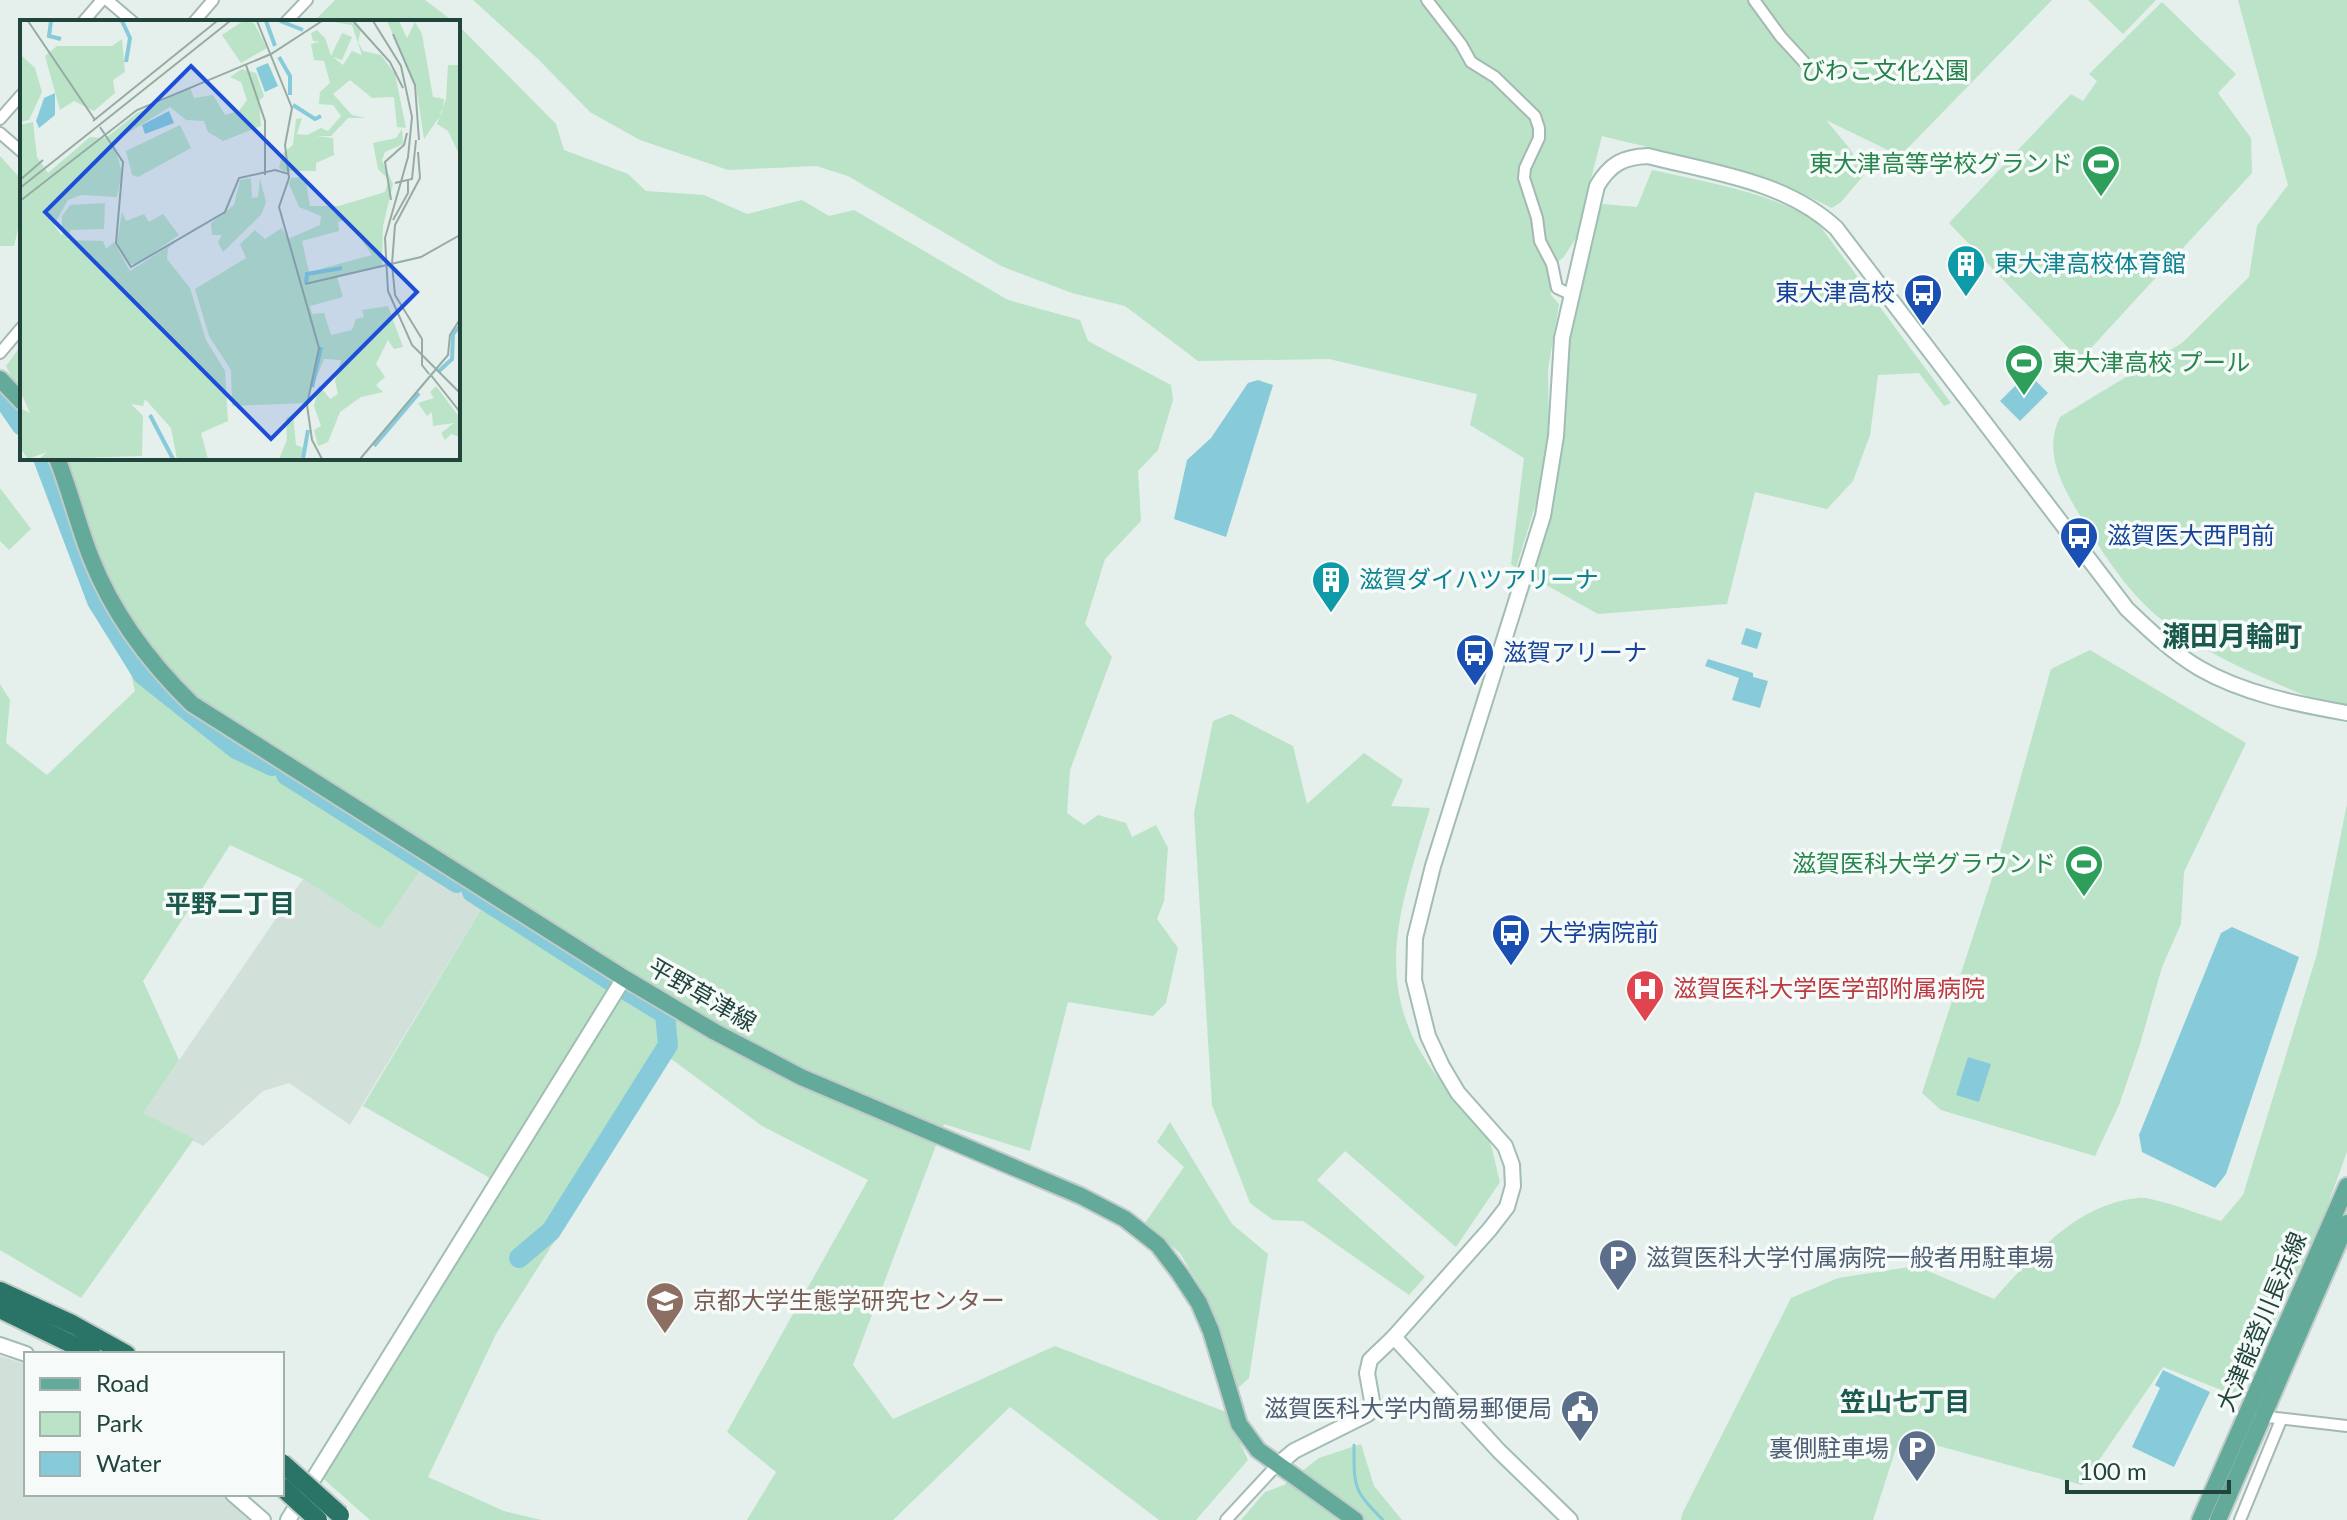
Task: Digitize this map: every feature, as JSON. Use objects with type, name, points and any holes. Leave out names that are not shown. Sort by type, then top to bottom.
[{"type":"highway","points":[[0,1291],[72,1324],[122,1352]]},
{"type":"highway","points":[[0,1309],[88,1352]]},
{"type":"highway","points":[[284,1465],[344,1518]]},
{"type":"highway","points":[[284,1489],[318,1520]]},
{"type":"main road","points":[[0,379],[20,400]]},
{"type":"main road","name":"平野草津線","points":[[58,460],[91,558],[115,606],[161,674],[192,704],[624,978],[801,1077],[1081,1196],[1125,1219],[1158,1245],[1199,1303],[1211,1331],[1239,1424],[1258,1450],[1276,1466],[1355,1520]]},
{"type":"main road","name":"大津能登川長浜線","points":[[2218,1520],[2347,1186]]},
{"type":"main road","name":"大津能登川長浜線","points":[[2200,1520],[2256,1416],[2347,1223]]},
{"type":"street","points":[[85,20],[104,0],[130,20]]},
{"type":"street","points":[[196,20],[213,0]]},
{"type":"street","points":[[288,20],[307,0]]},
{"type":"street","points":[[1427,0],[1471,62],[1495,77],[1535,116],[1539,138],[1525,168],[1524,178],[1537,218],[1540,241],[1552,264],[1557,288],[1570,294]]},
{"type":"street","points":[[1754,0],[1804,62]]},
{"type":"street","points":[[0,119],[20,96]]},
{"type":"street","points":[[0,133],[20,150]]},
{"type":"street","points":[[1226,1520],[1294,1451],[1368,1414],[1372,1401],[1367,1373],[1370,1360],[1394,1337],[1507,1207],[1513,1186],[1512,1165],[1505,1146],[1458,1093],[1428,1036],[1414,980],[1415,938],[1433,866],[1543,516],[1556,436],[1562,338],[1570,294],[1597,186],[1606,171],[1617,162],[1648,156],[1773,187],[1819,212],[1836,228],[2127,609],[2200,668],[2267,696],[2347,713]]},
{"type":"street","points":[[0,353],[20,329]]},
{"type":"street","points":[[288,1520],[624,978]]},
{"type":"street","points":[[1394,1337],[1499,1451],[1570,1520]]},
{"type":"street","points":[[0,1345],[24,1353]]},
{"type":"street","points":[[2256,1416],[2347,1426]]},
{"type":"street","points":[[2240,1520],[2281,1420]]},
{"type":"street","points":[[235,1496],[263,1520]]},
{"type":"shaded area","points":[[429,858],[489,896],[350,1125],[289,1083],[263,1091],[203,1146],[143,1113],[303,879],[380,929]]},
{"type":"shaded area","points":[[0,1356],[24,1363],[24,1496],[225,1496],[250,1518],[249,1520],[0,1520]]},
{"type":"green space","points":[[335,0],[425,0],[451,20],[315,20]]},
{"type":"green space","name":"びわこ文化公園","points":[[473,0],[2052,0],[1900,156],[1826,120],[1850,149],[1864,175],[1832,208],[1748,174],[1602,136],[1576,238],[1563,258],[1548,268],[1551,295],[1559,304],[1548,370],[1549,437],[1537,500],[1516,568],[1511,564],[1524,458],[1470,425],[1477,394],[1329,359],[1198,361],[1125,306],[1072,293],[1001,266],[848,176],[816,166],[728,170],[640,140],[590,112]]},
{"type":"green space","points":[[2088,0],[2156,0],[2123,34]]},
{"type":"green space","points":[[2238,0],[2347,0],[2347,713],[2224,659],[2157,616],[2124,581],[2096,541],[2066,491],[2054,455],[2053,442],[2060,417],[2182,343],[2249,277],[2257,226],[2288,185]]},
{"type":"green space","name":"東大津高等学校グランド","points":[[2162,2],[2236,74],[2218,93],[2251,138],[2252,173],[2080,360],[1949,223],[2071,94],[2083,101],[2097,81],[2089,74]]},
{"type":"green space","points":[[460,27],[556,124],[564,150],[628,174],[646,191],[704,195],[747,214],[802,200],[829,216],[854,210],[1008,300],[1080,320],[1088,341],[1171,385],[1173,400],[1158,450],[1138,471],[1141,521],[1105,559],[1085,624],[1112,657],[1070,770],[1067,813],[1084,825],[1098,815],[1126,823],[1132,837],[1156,825],[1168,848],[1164,901],[1157,919],[1178,948],[1166,1003],[1153,1016],[1068,1002],[1030,1151],[944,1124],[853,1365],[893,1419],[1055,1346],[1226,1412],[1248,1460],[1196,1520],[1159,1520],[1010,1407],[893,1520],[747,1520],[776,1472],[727,1432],[868,1180],[762,1126],[670,1058],[496,1334],[428,1477],[504,1511],[541,1520],[370,1520],[317,1473],[497,1182],[363,1106],[489,896],[429,858],[380,929],[303,879],[230,845],[143,981],[179,1060],[143,1113],[194,1139],[81,1298],[0,1250],[0,684],[10,700],[6,743],[47,775],[135,691],[115,606],[53,460],[460,460]]},
{"type":"green space","points":[[0,156],[20,178],[20,220],[14,246],[0,246]]},
{"type":"green space","points":[[1652,170],[1758,195],[1817,222],[1951,403],[1944,406],[1919,373],[1878,375],[1870,435],[1853,481],[1827,509],[1755,492],[1727,604],[1598,614],[1532,577],[1549,518],[1562,448],[1566,350],[1578,288],[1602,204],[1637,207]]},
{"type":"green space","points":[[20,347],[20,394],[6,366]]},
{"type":"green space","points":[[0,488],[31,529],[9,550],[0,541]]},
{"type":"green space","name":"滋賀医科大学グラウンド","points":[[2090,650],[2246,743],[2184,872],[2181,924],[2162,967],[2119,1105],[2095,1156],[1941,1110],[1922,1093],[1996,866],[2051,669]]},
{"type":"green space","points":[[1231,714],[1293,746],[1307,804],[1364,753],[1403,780],[1391,806],[1430,808],[1410,875],[1397,940],[1396,972],[1401,1003],[1412,1035],[1431,1068],[1489,1140],[1500,1182],[1456,1247],[1345,1151],[1317,1180],[1425,1277],[1409,1295],[1303,1221],[1273,1220],[1250,1203],[1212,1105],[1194,813],[1213,721]]},
{"type":"green space","points":[[2347,804],[2347,1152],[2313,1245],[2295,1241],[2306,1255],[2239,1397],[2163,1367],[2082,1485],[1917,1440],[1896,1448],[1873,1520],[1681,1520],[1791,1298],[1838,1278],[1916,1266],[1994,1299],[2040,1250],[2075,1221],[2116,1202],[2138,1198],[2166,1203],[2221,1221],[2243,1195],[2317,954]]},
{"type":"green space","points":[[1170,1122],[1232,1224],[1268,1254],[1249,1378],[1238,1388],[1208,1300],[1180,1253],[1145,1223],[1184,1167],[1157,1142]]},
{"type":"green space","points":[[1361,1444],[1374,1486],[1402,1520],[1241,1520],[1265,1492],[1284,1485],[1319,1458]]},
{"type":"water","name":"東大津高校 プール","points":[[2028,373],[2048,393],[2020,421],[2000,401]]},
{"type":"water","points":[[1258,380],[1273,385],[1226,537],[1174,519],[1187,460],[1211,438],[1248,383]]},
{"type":"water","points":[[1746,628],[1762,633],[1757,649],[1741,644]]},
{"type":"water","points":[[1708,659],[1768,681],[1760,708],[1732,700],[1739,678],[1705,666]]},
{"type":"water","points":[[2232,927],[2299,957],[2226,1174],[2215,1188],[2142,1152],[2139,1135],[2221,933]]},
{"type":"water","points":[[1968,1057],[1991,1064],[1979,1102],[1956,1095]]},
{"type":"water","points":[[2163,1370],[2210,1392],[2174,1467],[2132,1447],[2160,1388],[2155,1385]]},
{"type":"waterway","points":[[0,394],[20,423]]},
{"type":"waterway","points":[[44,460],[97,601],[143,675],[236,749],[272,766]]},
{"type":"waterway","points":[[286,775],[457,883]]},
{"type":"waterway","points":[[472,892],[611,981]]},
{"type":"waterway","points":[[519,1258],[551,1231],[668,1045],[665,1014],[627,991]]},
{"type":"waterway","points":[[1354,1445],[1357,1487],[1383,1520]]},
{"type":"place","name":"東大津高等学校グランド","points":[[2101,198]]},
{"type":"place","name":"東大津高校体育館","points":[[1966,298]]},
{"type":"place","name":"東大津高校","points":[[1923,327]]},
{"type":"place","name":"東大津高校 プール","points":[[2024,397]]},
{"type":"place","name":"滋賀医大西門前","points":[[2079,570]]},
{"type":"place","name":"滋賀ダイハツアリーナ","points":[[1331,614]]},
{"type":"place","name":"滋賀アリーナ","points":[[1475,687]]},
{"type":"place","name":"滋賀医科大学グラウンド","points":[[2084,898]]},
{"type":"place","name":"大学病院前","points":[[1511,967]]},
{"type":"place","name":"滋賀医科大学医学部附属病院","points":[[1645,1023]]},
{"type":"place","name":"滋賀医科大学付属病院一般者用駐車場","points":[[1618,1292]]},
{"type":"place","name":"京都大学生態学研究センター","points":[[665,1335]]},
{"type":"place","name":"滋賀医科大学内簡易郵便局","points":[[1580,1443]]},
{"type":"place","name":"裏側駐車場","points":[[1917,1483]]},
{"type":"district","name":"瀬田月輪町","points":[[2232,636]]},
{"type":"district","name":"平野二丁目","points":[[230,904]]},
{"type":"district","name":"笠山七丁目","points":[[1905,1402]]}]
